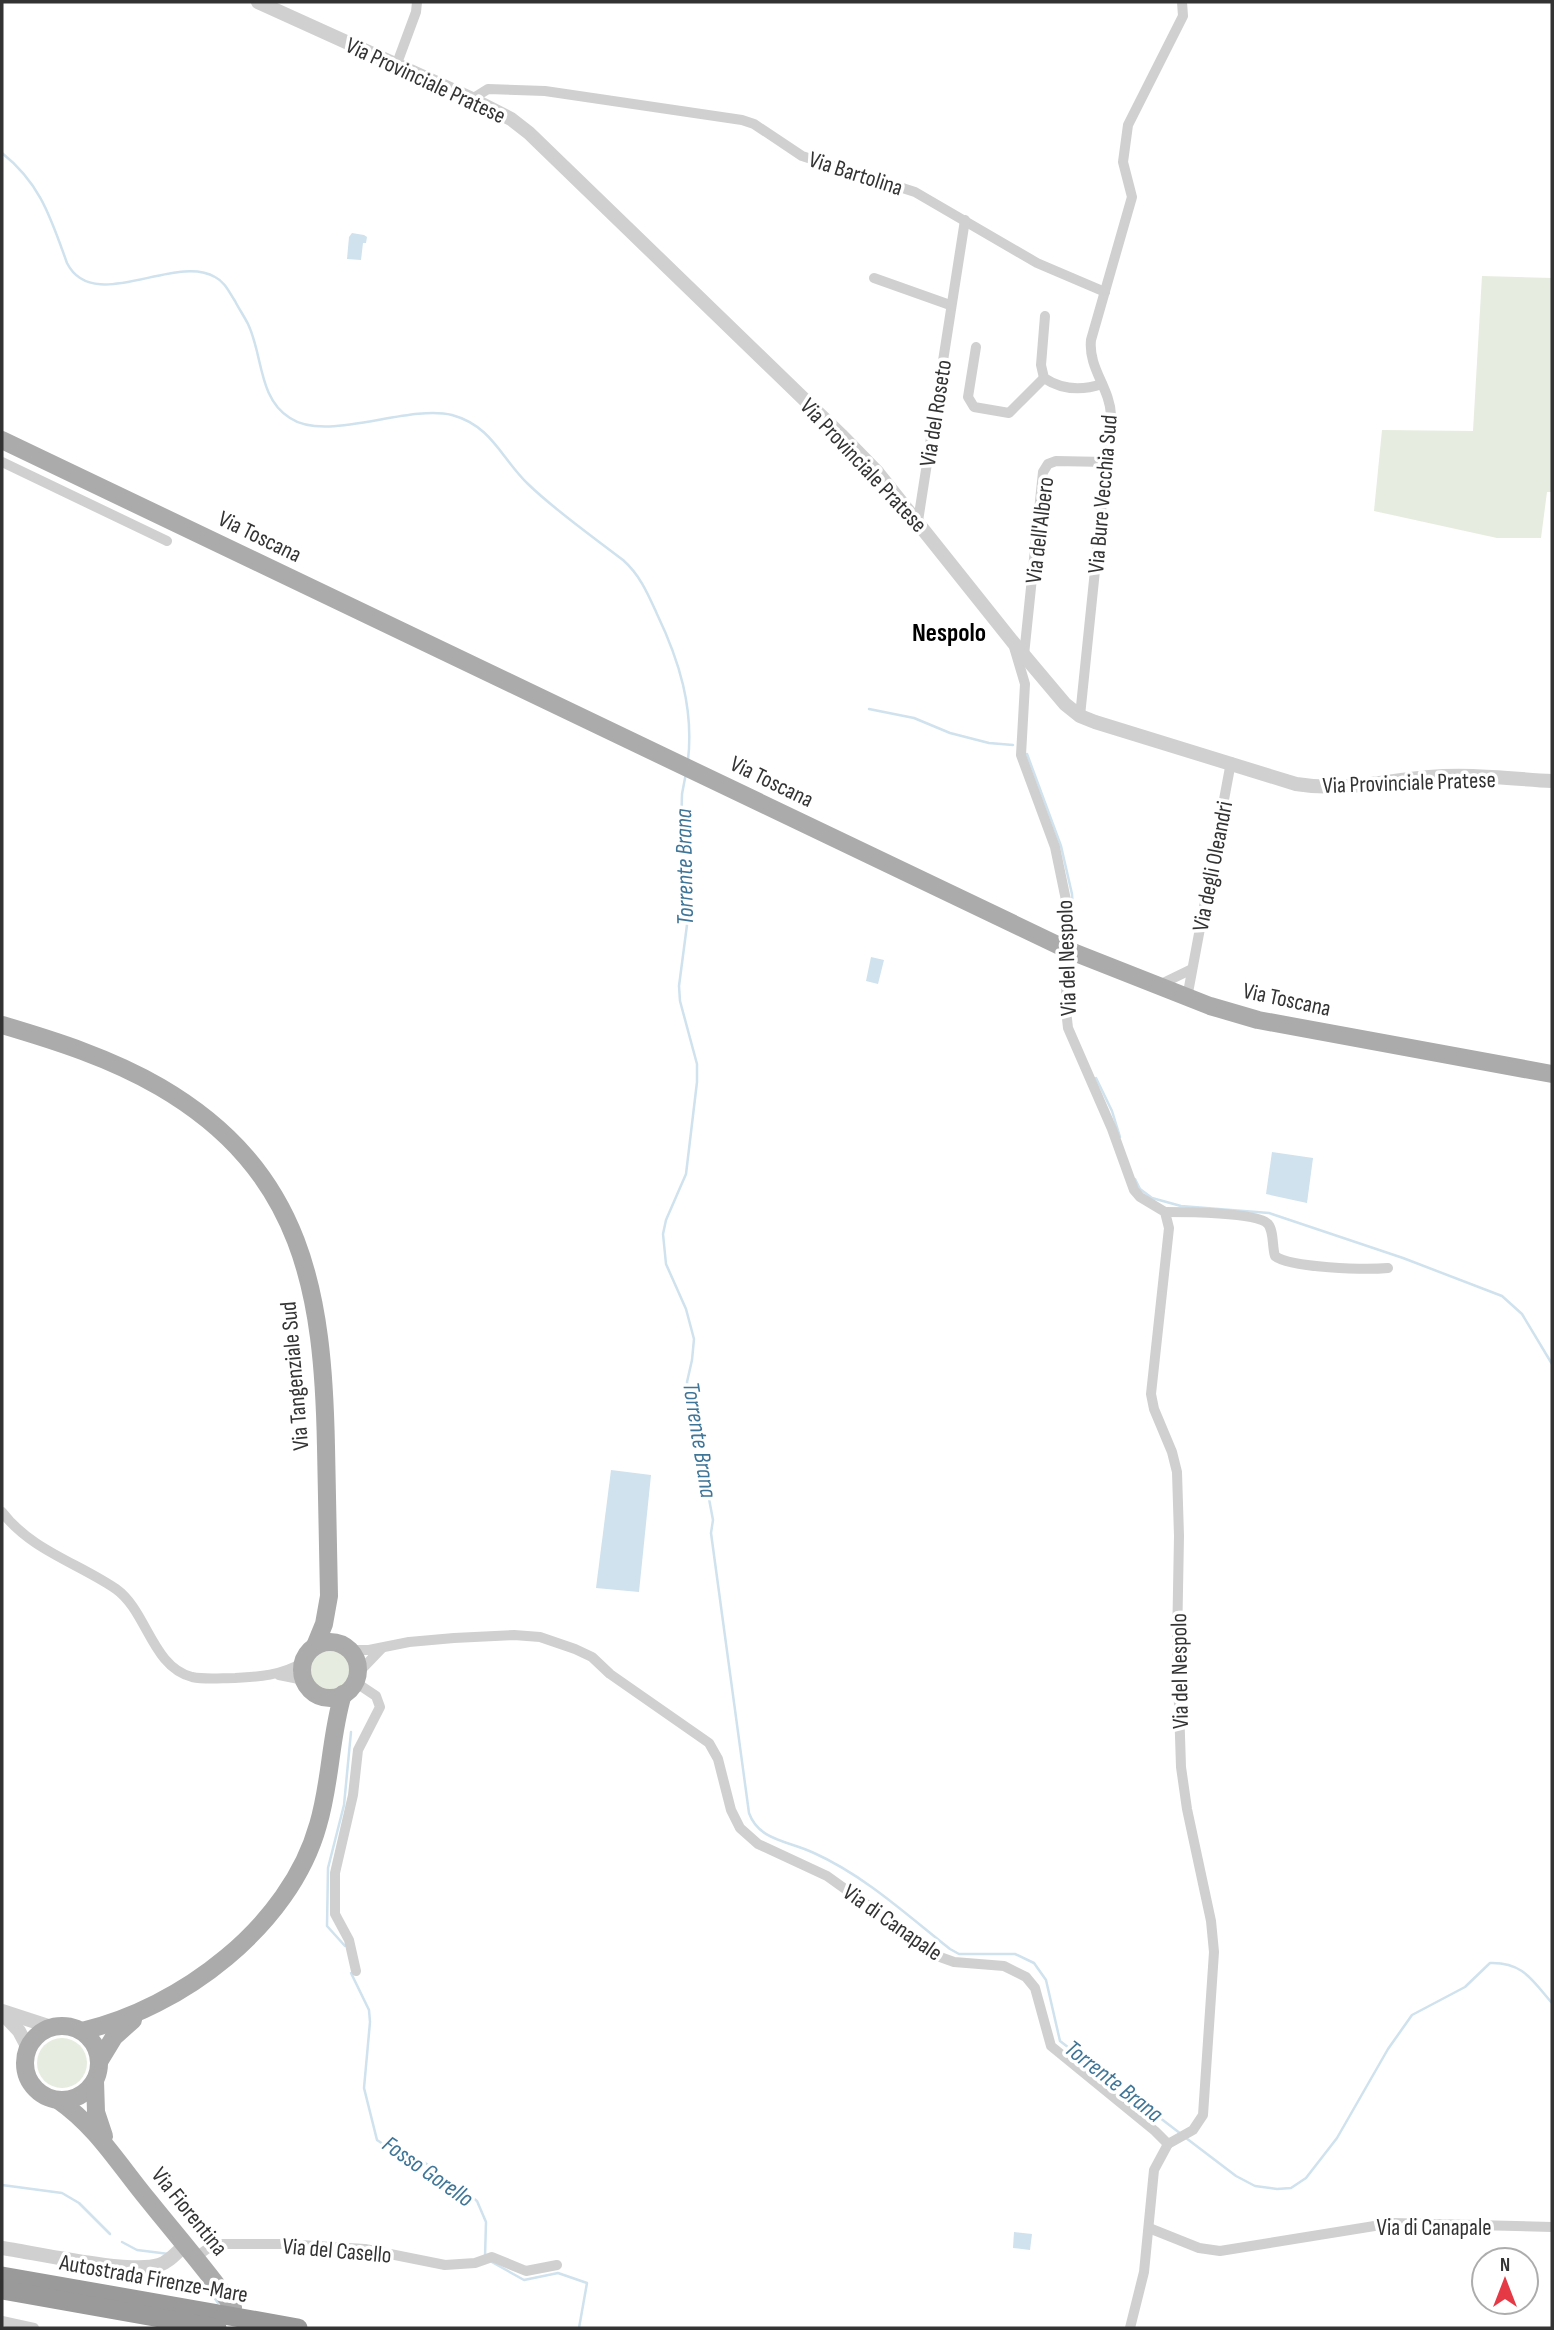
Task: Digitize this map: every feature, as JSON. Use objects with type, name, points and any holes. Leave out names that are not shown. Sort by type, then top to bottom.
[{"type":"highway","name":"Autostrada Firenze-Mare","points":[[2,2276],[298,2328]]},
{"type":"highway","name":"Autostrada Firenze-Mare","points":[[2,2290],[217,2328]]},
{"type":"main road","name":"Via Toscana","points":[[2,440],[1068,950],[1156,986],[1225,1011],[1282,1025],[1552,1074]]},
{"type":"main road","name":"Via Tangenziale Sud","points":[[2,1025],[95,1056],[179,1098],[223,1132],[246,1155],[280,1205],[303,1255],[319,1337],[325,1395],[329,1596],[324,1624],[316,1646],[308,1652],[303,1672]]},
{"type":"main road","name":"Via Tangenziale Sud","points":[[329,1596],[336,1627],[356,1661],[352,1683]]},
{"type":"main road","points":[[316,1646],[330,1642],[347,1648]]},
{"type":"main road","points":[[303,1672],[310,1689],[318,1695],[331,1698],[352,1683]]},
{"type":"main road","points":[[330,1748],[352,1683]]},
{"type":"main road","points":[[82,2031],[122,2020],[146,2009],[222,1960],[278,1907],[301,1871],[315,1837],[326,1790],[330,1748],[327,1724],[318,1695]]},
{"type":"main road","points":[[100,2060],[96,2046],[82,2031],[64,2025],[51,2027],[37,2035],[28,2048],[25,2066],[29,2079],[41,2093],[58,2100],[77,2097],[87,2091],[95,2081],[100,2060],[114,2037],[146,2009]]},
{"type":"main road","name":"Via Fiorentina","points":[[95,2081],[96,2112],[108,2146]]},
{"type":"main road","name":"Via Fiorentina","points":[[58,2100],[77,2114],[108,2146],[233,2308]]},
{"type":"street","name":"Via Provinciale Pratese","points":[[258,2],[472,99],[511,119],[529,133],[878,473],[1012,641],[1065,704],[1080,716],[1296,783],[1328,788],[1431,776],[1552,781]]},
{"type":"street","points":[[396,66],[416,12],[417,2]]},
{"type":"street","name":"Via Bure Vecchia Sud","points":[[1080,716],[1111,410],[1092,361],[1090,346],[1132,197],[1123,162],[1128,125],[1183,16],[1182,2]]},
{"type":"street","name":"Via Bartolina","points":[[472,99],[488,89],[545,91],[742,120],[754,124],[802,156],[915,192],[1050,270],[1105,292]]},
{"type":"street","name":"Via del Roseto","points":[[918,521],[965,219]]},
{"type":"street","points":[[874,278],[950,305]]},
{"type":"street","points":[[1045,316],[1041,365],[1044,378],[1055,385],[1075,389],[1102,384]]},
{"type":"street","points":[[976,347],[969,390],[970,402],[974,407],[1009,413],[1044,378]]},
{"type":"street","name":"Via dell'Albero","points":[[1024,655],[1043,472],[1048,464],[1056,461],[1105,462]]},
{"type":"street","points":[[2,462],[167,541]]},
{"type":"street","name":"Via del Nespolo","points":[[1012,641],[1025,684],[1021,755],[1060,866],[1068,915],[1066,1010],[1070,1037],[1112,1129],[1134,1190],[1140,1197],[1165,1212],[1169,1228],[1151,1394],[1177,1472],[1177,1644],[1181,1767],[1187,1809],[1209,1911],[1214,1952],[1204,2109],[1201,2121],[1194,2130],[1172,2142]]},
{"type":"street","name":"Via degli Oleandri","points":[[1186,998],[1231,762]]},
{"type":"street","points":[[1156,986],[1192,969]]},
{"type":"street","points":[[1165,1212],[1239,1215],[1264,1221],[1269,1227],[1275,1256],[1286,1262],[1364,1270],[1388,1268]]},
{"type":"street","points":[[2,1512],[10,1523],[33,1542],[126,1597],[161,1651],[183,1673],[205,1678],[303,1672]]},
{"type":"street","name":"Via di Canapale","points":[[347,1648],[382,1648],[409,1642],[524,1635],[540,1637],[592,1657],[610,1674],[709,1744],[718,1759],[731,1810],[740,1829],[758,1844],[827,1876],[940,1957],[954,1962],[1004,1966],[1026,1977],[1035,1988],[1051,2046],[1172,2142]]},
{"type":"street","points":[[356,1972],[349,1940],[335,1914],[335,1873],[353,1795],[358,1750],[380,1707],[376,1696],[352,1683],[382,1648]]},
{"type":"street","points":[[2,2012],[51,2027]]},
{"type":"street","points":[[2,2012],[19,2031],[28,2048]]},
{"type":"street","points":[[1130,2328],[1144,2272],[1154,2169],[1172,2142]]},
{"type":"street","name":"Via di Canapale","points":[[1149,2228],[1199,2248],[1220,2251],[1394,2223],[1552,2227]]},
{"type":"street","name":"Via del Casello","points":[[2,2248],[150,2267],[190,2251],[220,2244],[284,2244],[365,2249],[445,2265],[496,2258],[522,2270],[557,2265]]},
{"type":"street","points":[[2,2321],[34,2328]]},
{"type":"shaded area","points":[[1482,276],[1552,278],[1552,492],[1547,492],[1541,538],[1497,538],[1374,511],[1382,430],[1473,431]]},
{"type":"shaded area","points":[[330,1650],[338,1651],[344,1656],[349,1662],[349,1678],[344,1684],[338,1689],[330,1690],[322,1689],[316,1684],[311,1678],[310,1670],[311,1662],[316,1656],[322,1651]]},
{"type":"shaded area","points":[[62,2038],[80,2045],[87,2063],[80,2081],[62,2088],[44,2081],[37,2063],[44,2045]]},
{"type":"water","points":[[352,233],[367,237],[366,243],[363,243],[361,260],[347,259],[349,237]]},
{"type":"water","points":[[871,957],[884,960],[878,984],[866,981]]},
{"type":"water","points":[[1272,1152],[1313,1158],[1307,1203],[1266,1194]]},
{"type":"water","points":[[611,1470],[651,1475],[639,1592],[596,1588]]},
{"type":"water","points":[[1014,2232],[1032,2234],[1030,2250],[1013,2248]]},
{"type":"waterway","name":"Torrente Brana","points":[[2,153],[35,190],[50,217],[67,263],[79,278],[95,284],[115,284],[179,272],[198,272],[222,282],[248,324],[272,399],[290,418],[306,425],[325,427],[434,413],[466,420],[487,435],[528,484],[623,560],[639,578],[665,631],[683,685],[689,722],[688,760]]},
{"type":"waterway","points":[[869,709],[914,718],[950,733],[989,743],[1013,745]]},
{"type":"waterway","points":[[1027,754],[1061,846],[1072,894],[1075,944]]},
{"type":"waterway","name":"Torrente Brana","points":[[686,773],[682,794],[681,830],[690,902],[679,986],[680,1001],[697,1064],[697,1082],[686,1174],[666,1220],[663,1234],[666,1264],[686,1309],[694,1339],[687,1382],[713,1520],[711,1533],[749,1813],[767,1835],[814,1853],[851,1873],[959,1954],[1015,1954],[1034,1963],[1046,1980],[1060,2041],[1181,2134]]},
{"type":"waterway","points":[[1072,1014],[1074,965]]},
{"type":"waterway","points":[[1096,1078],[1112,1111],[1120,1137]]},
{"type":"waterway","points":[[1135,1179],[1140,1189],[1152,1198],[1181,1206],[1269,1213],[1403,1258],[1502,1296],[1522,1314],[1552,1364]]},
{"type":"waterway","name":"Fosso Gorello","points":[[345,1946],[327,1926],[328,1868],[344,1805],[351,1732]]},
{"type":"waterway","name":"Torrente Brana","points":[[1186,2138],[1236,2176],[1255,2186],[1291,2188],[1306,2178],[1337,2138],[1388,2049],[1412,2015],[1465,1987],[1490,1963],[1501,1963],[1519,1969],[1552,2003]]},
{"type":"waterway","name":"Fosso Gorello","points":[[351,1973],[369,2010],[364,2088],[377,2140],[389,2148],[421,2160],[477,2201],[486,2222],[485,2257]]},
{"type":"waterway","points":[[2,2185],[62,2193],[79,2203],[110,2234]]},
{"type":"waterway","points":[[122,2242],[137,2250],[169,2254]]},
{"type":"waterway","name":"Fosso Gorello","points":[[490,2261],[524,2280],[558,2273],[587,2283],[579,2328]]},
{"type":"waterway","points":[[205,2284],[218,2303]]},
{"type":"district","name":"Nespolo","points":[[949,632]]}]
